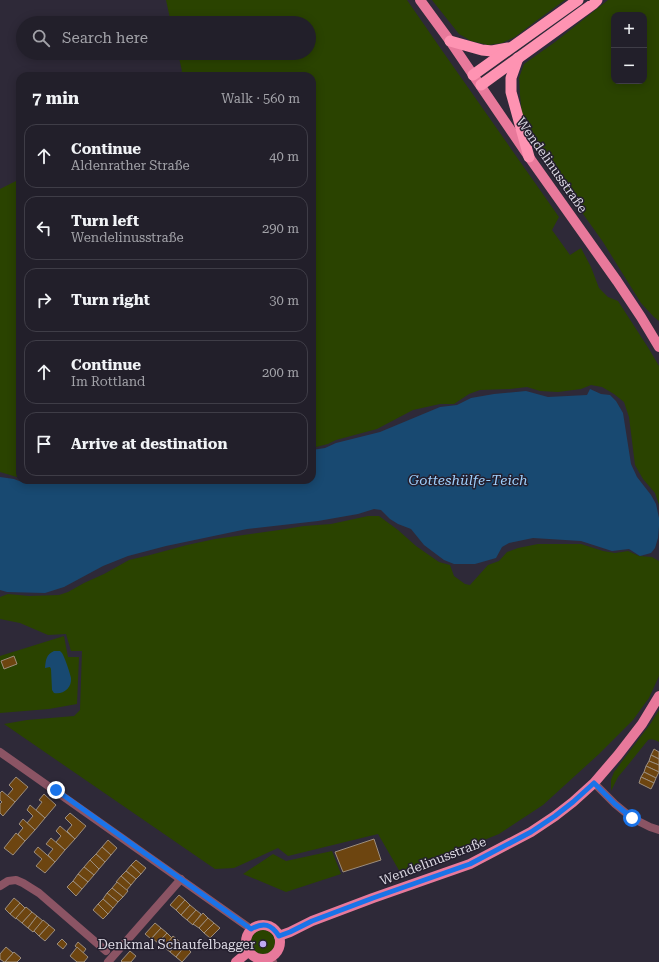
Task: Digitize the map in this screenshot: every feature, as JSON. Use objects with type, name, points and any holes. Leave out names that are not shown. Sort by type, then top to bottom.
[{"type":"highway","points":[[473,75],[578,0]]},
{"type":"highway","points":[[481,85],[597,0]]},
{"type":"highway","points":[[450,40],[482,50],[492,51],[513,47]]},
{"type":"highway","points":[[518,58],[511,78],[511,92],[529,157]]},
{"type":"main road","name":"Wendelinusstraße","points":[[420,0],[450,40],[529,157],[617,281],[659,347]]},
{"type":"main road","name":"Wendelinusstraße","points":[[279,936],[312,921],[373,898],[470,864],[525,835],[555,816],[594,783],[642,724],[659,696]]},
{"type":"main road","points":[[259,925],[267,925],[274,929],[279,936],[281,942],[279,949],[272,960],[252,957],[248,952],[245,940],[251,929],[259,925]]},
{"type":"main road","points":[[236,962],[248,952]]},
{"type":"street","points":[[0,752],[251,929]]},
{"type":"street","points":[[594,783],[615,804],[632,818],[659,830]]},
{"type":"street","points":[[1,886],[8,881],[16,880],[40,893],[92,940],[106,951],[108,949],[112,950],[114,952],[111,958]]},
{"type":"street","points":[[111,958],[181,880]]},
{"type":"green space","points":[[166,0],[407,0],[559,217],[552,230],[570,255],[581,248],[591,267],[599,288],[608,297],[618,301],[659,366],[659,505],[655,493],[643,479],[635,465],[629,417],[624,402],[602,387],[591,385],[581,389],[558,392],[540,391],[527,387],[480,390],[469,394],[454,404],[440,404],[413,410],[377,429],[316,447],[316,72],[181,72],[180,60],[316,60],[316,16],[169,16]]},
{"type":"green space","points":[[432,0],[565,0],[515,37],[502,43],[488,45],[471,41],[459,34]]},
{"type":"green space","points":[[608,0],[659,0],[659,321],[641,303],[603,242],[532,144],[522,114],[520,95],[519,78],[524,64],[555,42]]},
{"type":"green space","points":[[16,181],[16,477],[0,472],[0,189]]},
{"type":"green space","points":[[368,516],[379,516],[416,546],[439,562],[450,565],[454,576],[465,584],[470,585],[488,565],[499,561],[507,552],[538,544],[581,544],[615,553],[628,551],[639,556],[652,557],[659,561],[659,676],[649,698],[633,720],[599,754],[543,805],[499,834],[400,872],[378,834],[288,856],[278,848],[234,868],[215,869],[4,724],[27,720],[74,716],[80,710],[82,651],[71,651],[66,634],[48,635],[20,623],[0,619],[0,597],[8,594],[29,596],[59,595],[104,574],[129,560],[187,545],[215,539],[304,526],[331,524]]},
{"type":"green space","points":[[64,636],[68,657],[79,657],[77,704],[49,709],[0,713],[0,656]]},
{"type":"green space","points":[[659,710],[659,742],[652,739],[648,740],[618,777],[611,791],[611,780],[614,772]]},
{"type":"green space","points":[[332,851],[341,874],[286,892],[243,874],[273,854],[286,861]]},
{"type":"green space","points":[[263,930],[272,933],[275,942],[272,951],[263,954],[254,951],[251,942],[254,933]]},
{"type":"water","name":"Gotteshülfe-Teich","points":[[590,389],[601,394],[610,395],[616,401],[623,413],[631,464],[637,477],[656,504],[659,518],[658,538],[655,548],[651,553],[640,556],[629,549],[612,551],[581,541],[533,538],[509,543],[502,547],[496,558],[475,564],[454,564],[444,560],[424,545],[411,529],[390,519],[381,510],[374,509],[358,514],[318,521],[247,529],[166,546],[128,556],[103,566],[64,587],[45,593],[7,592],[0,590],[0,477],[16,480],[16,484],[316,484],[316,449],[380,432],[440,407],[457,405],[471,398],[526,391],[548,397],[587,395]]},
{"type":"water","points":[[54,651],[60,651],[62,653],[71,678],[68,688],[61,693],[54,693],[52,690],[51,669],[50,667],[45,668],[49,654]]},
{"type":"building","points":[[14,656],[17,664],[4,669],[1,661]]},
{"type":"building","points":[[654,749],[659,752],[659,759],[651,755]]},
{"type":"building","points":[[651,755],[659,759],[659,765],[649,761]]},
{"type":"building","points":[[649,761],[659,765],[659,772],[646,766]]},
{"type":"building","points":[[646,766],[659,772],[656,778],[644,772]]},
{"type":"building","points":[[644,772],[656,778],[654,783],[641,777]]},
{"type":"building","points":[[16,777],[28,787],[15,802],[7,796],[13,789],[9,785]]},
{"type":"building","points":[[641,777],[654,783],[651,789],[639,783]]},
{"type":"building","points":[[2,791],[15,802],[3,816],[0,813],[0,804],[2,802],[0,800],[0,793]]},
{"type":"building","points":[[44,794],[56,805],[45,818],[36,810],[42,802],[39,800]]},
{"type":"building","points":[[30,805],[45,818],[35,830],[27,823],[33,816],[27,810]]},
{"type":"building","points":[[70,813],[86,826],[75,839],[67,831],[72,825],[65,818]]},
{"type":"building","points":[[23,819],[35,830],[25,841],[18,834],[23,828],[19,824]]},
{"type":"building","points":[[60,826],[75,839],[65,850],[56,842],[61,836],[56,831]]},
{"type":"building","points":[[16,833],[25,841],[13,855],[4,848]]},
{"type":"building","points":[[51,838],[65,850],[55,862],[48,855],[53,849],[46,844]]},
{"type":"building","points":[[374,839],[381,860],[343,872],[335,852]]},
{"type":"building","points":[[108,840],[117,848],[111,855],[102,847]]},
{"type":"building","points":[[38,847],[55,862],[45,873],[36,866],[42,859],[34,852]]},
{"type":"building","points":[[102,847],[111,855],[105,862],[96,854]]},
{"type":"building","points":[[96,854],[105,862],[99,869],[90,860]]},
{"type":"building","points":[[90,860],[99,869],[94,875],[84,867]]},
{"type":"building","points":[[136,860],[146,868],[141,874],[131,865]]},
{"type":"building","points":[[131,865],[141,874],[136,879],[126,871]]},
{"type":"building","points":[[84,867],[94,875],[88,882],[78,874]]},
{"type":"building","points":[[126,871],[136,879],[131,885],[121,876]]},
{"type":"building","points":[[78,874],[88,882],[82,889],[73,881]]},
{"type":"building","points":[[121,876],[131,885],[126,891],[116,882]]},
{"type":"building","points":[[73,881],[82,889],[76,896],[67,887]]},
{"type":"building","points":[[117,882],[128,891],[123,897],[112,888]]},
{"type":"building","points":[[112,888],[123,897],[118,902],[107,893]]},
{"type":"building","points":[[107,893],[118,902],[113,908],[103,899]]},
{"type":"building","points":[[179,895],[185,900],[176,910],[170,905]]},
{"type":"building","points":[[14,898],[20,903],[10,914],[5,909]]},
{"type":"building","points":[[103,899],[113,908],[108,914],[98,904]]},
{"type":"building","points":[[185,900],[190,905],[181,915],[176,910]]},
{"type":"building","points":[[20,903],[25,908],[16,919],[10,914]]},
{"type":"building","points":[[98,904],[108,914],[103,919],[93,910]]},
{"type":"building","points":[[190,905],[196,910],[187,920],[181,915]]},
{"type":"building","points":[[26,907],[32,912],[22,923],[16,918]]},
{"type":"building","points":[[196,910],[201,914],[193,925],[187,920]]},
{"type":"building","points":[[32,912],[37,916],[28,928],[22,923]]},
{"type":"building","points":[[203,913],[208,918],[199,928],[193,924]]},
{"type":"building","points":[[37,916],[43,921],[33,932],[28,928]]},
{"type":"building","points":[[208,918],[214,923],[204,933],[199,928]]},
{"type":"building","points":[[43,920],[49,925],[39,936],[34,931]]},
{"type":"building","points":[[155,923],[161,928],[151,939],[145,934]]},
{"type":"building","points":[[214,923],[220,928],[210,938],[204,933]]},
{"type":"building","points":[[49,925],[55,930],[45,941],[39,936]]},
{"type":"building","points":[[161,928],[167,933],[158,943],[151,939]]},
{"type":"building","points":[[167,933],[172,938],[164,948],[158,943]]},
{"type":"building","points":[[173,936],[179,941],[170,952],[164,947]]},
{"type":"building","points":[[62,939],[67,944],[63,949],[57,944]]},
{"type":"building","points":[[179,941],[185,946],[176,957],[170,952]]},
{"type":"building","points":[[78,942],[86,949],[83,953],[75,946]]},
{"type":"building","points":[[185,946],[191,952],[182,962],[176,957]]},
{"type":"building","points":[[6,947],[13,953],[4,962],[0,959],[0,954]]},
{"type":"building","points":[[77,947],[88,957],[84,962],[77,962],[70,956]]},
{"type":"building","points":[[130,951],[136,956],[131,962],[122,962],[121,961]]},
{"type":"building","points":[[14,952],[21,958],[17,962],[5,962]]},
{"type":"place","name":"Denkmal Schaufelbagger","points":[[263,944]]},
{"type":"route","points":[[56,790],[251,929],[259,925],[267,925],[274,929],[279,936],[312,921],[373,898],[470,864],[531,832],[573,802],[594,783],[615,804],[632,818]]}]
